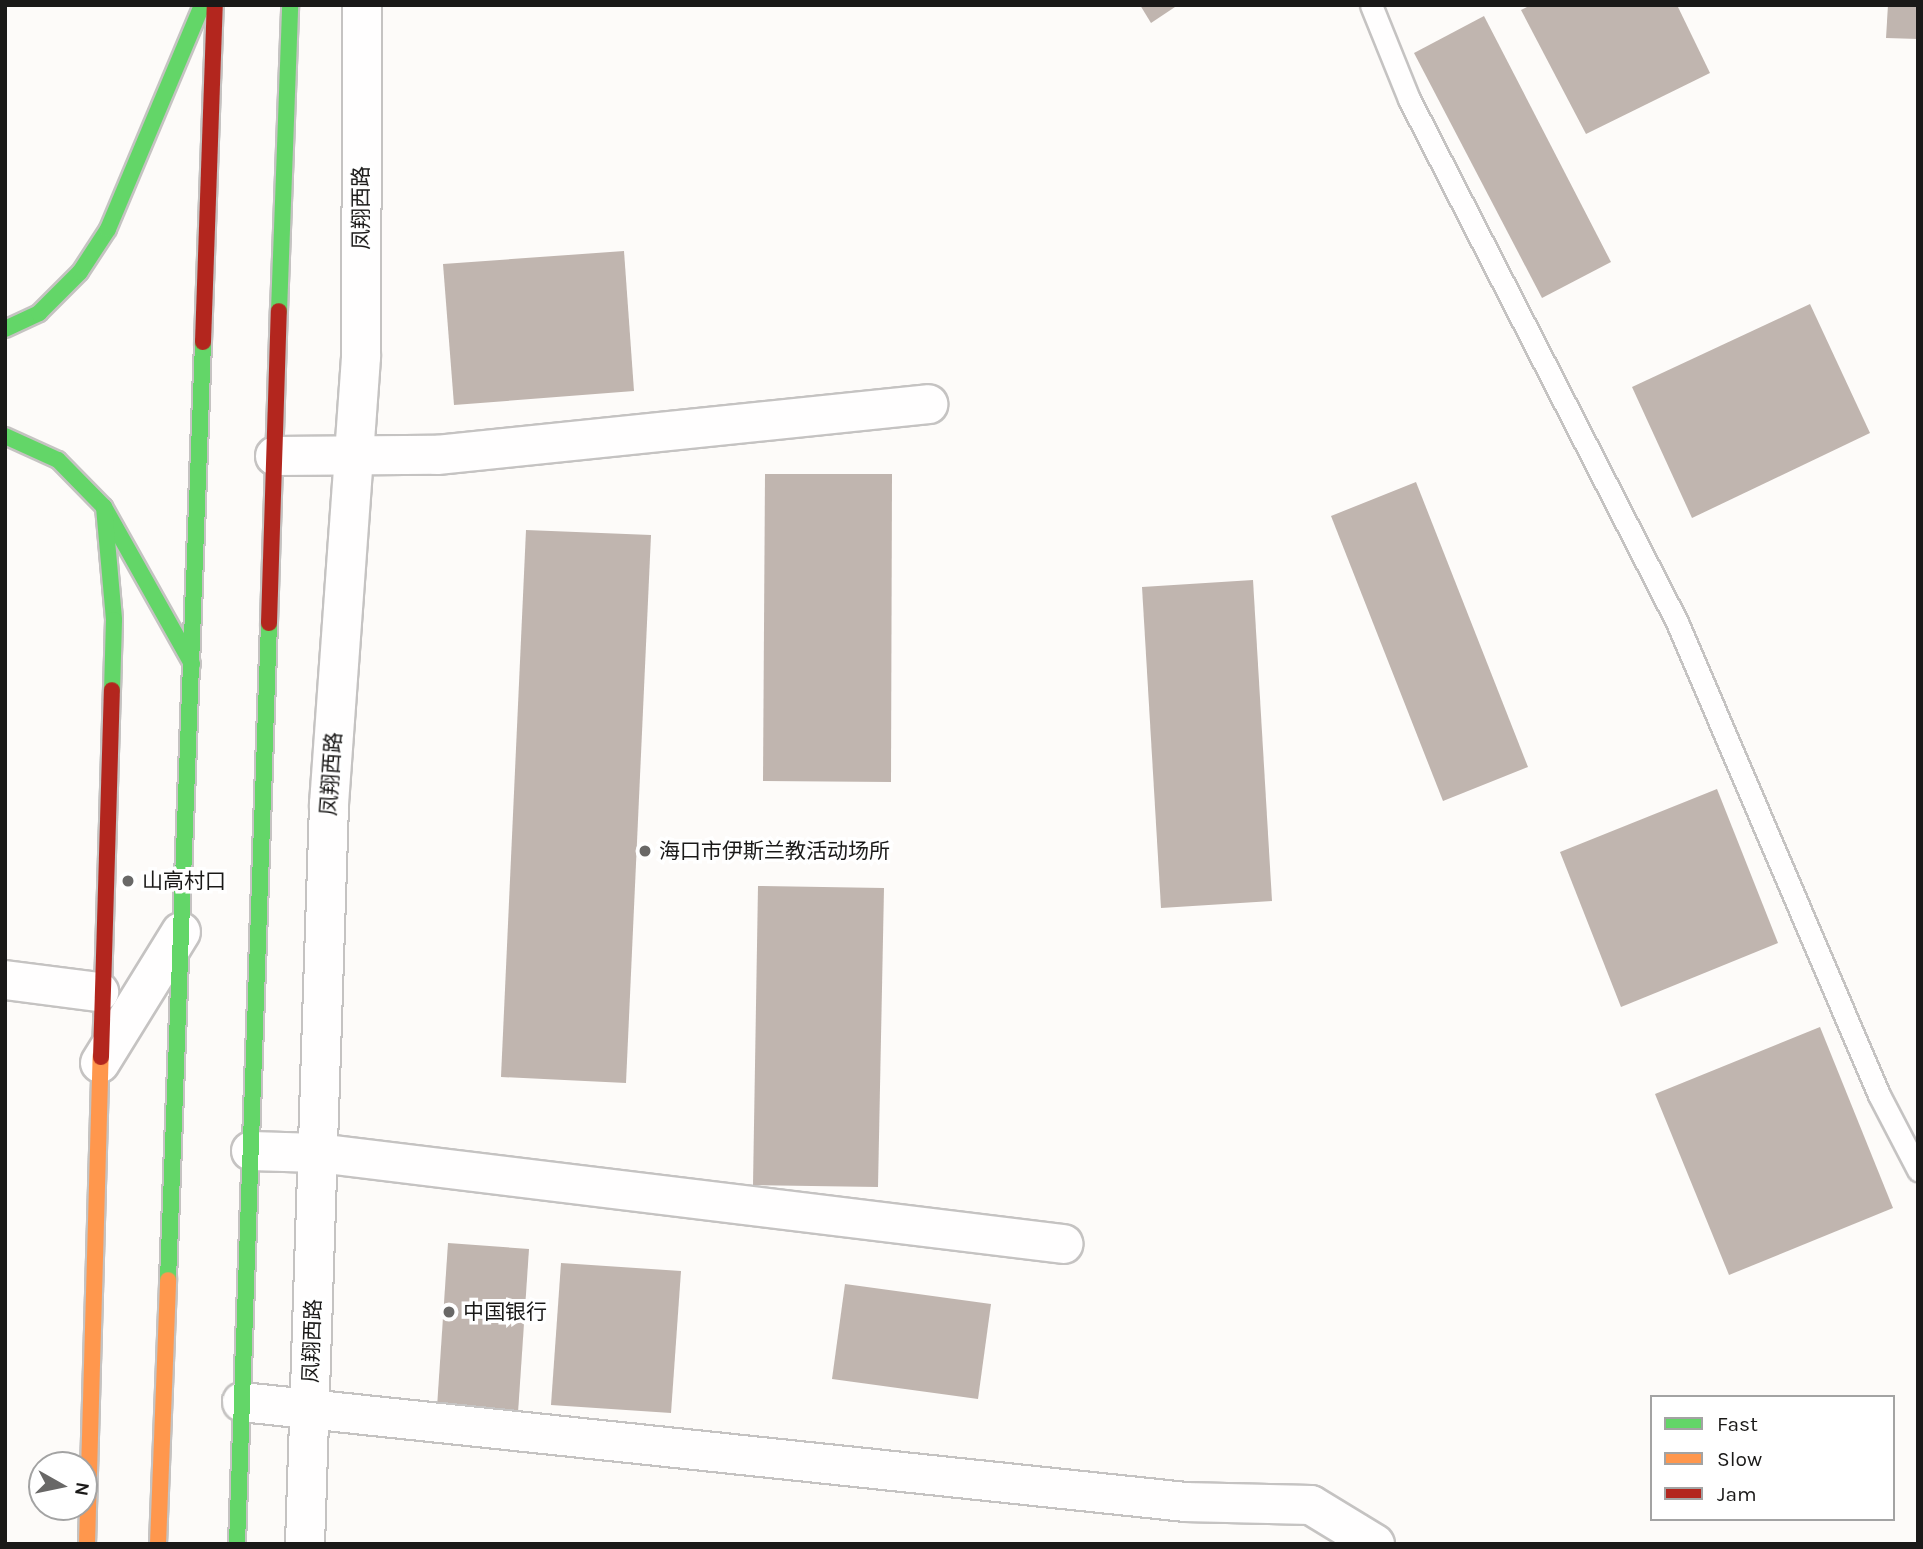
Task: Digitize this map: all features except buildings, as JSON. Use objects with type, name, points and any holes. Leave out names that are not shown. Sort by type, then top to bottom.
[{"type":"main road","points":[[5,329],[39,313],[80,272],[108,229],[202,5]]},
{"type":"main road","points":[[158,1544],[215,5]]},
{"type":"main road","points":[[237,1544],[290,5]]},
{"type":"main road","points":[[5,436],[58,460],[104,507],[142,565],[192,664]]},
{"type":"main road","points":[[87,1544],[100,1063],[99,992],[114,620],[104,507]]},
{"type":"street","name":"凤翔西路","points":[[305,1544],[329,804],[361,356],[362,5]]},
{"type":"street","points":[[275,456],[437,455],[928,404]]},
{"type":"street","points":[[100,1063],[181,932]]},
{"type":"street","points":[[5,980],[99,992]]},
{"type":"street","points":[[251,1152],[318,1153],[1063,1244]]},
{"type":"street","points":[[242,1402],[1185,1502],[1311,1505],[1375,1544]]},
{"type":"lane","points":[[1371,5],[1409,99],[1677,622],[1879,1095],[1918,1170]]},
{"type":"traffic: fast","points":[[5,329],[39,313],[80,272],[108,229],[202,5]]},
{"type":"traffic: fast","points":[[279,311],[290,5]]},
{"type":"traffic: fast","points":[[168,1280],[203,342]]},
{"type":"traffic: fast","points":[[5,436],[58,460],[104,507],[192,664]]},
{"type":"traffic: fast","points":[[104,507],[114,620],[112,690]]},
{"type":"traffic: fast","points":[[237,1544],[269,623]]},
{"type":"traffic: slow","points":[[87,1544],[101,1057]]},
{"type":"traffic: slow","points":[[158,1544],[168,1280]]},
{"type":"traffic: jam","points":[[203,342],[215,5]]},
{"type":"traffic: jam","points":[[269,623],[279,311]]},
{"type":"traffic: jam","points":[[101,1057],[112,690]]},
{"type":"place","name":"海口市伊斯兰教活动场所","points":[[645,851]]},
{"type":"place","name":"山高村口","points":[[128,881]]},
{"type":"place","name":"中国银行","points":[[449,1312]]}]
